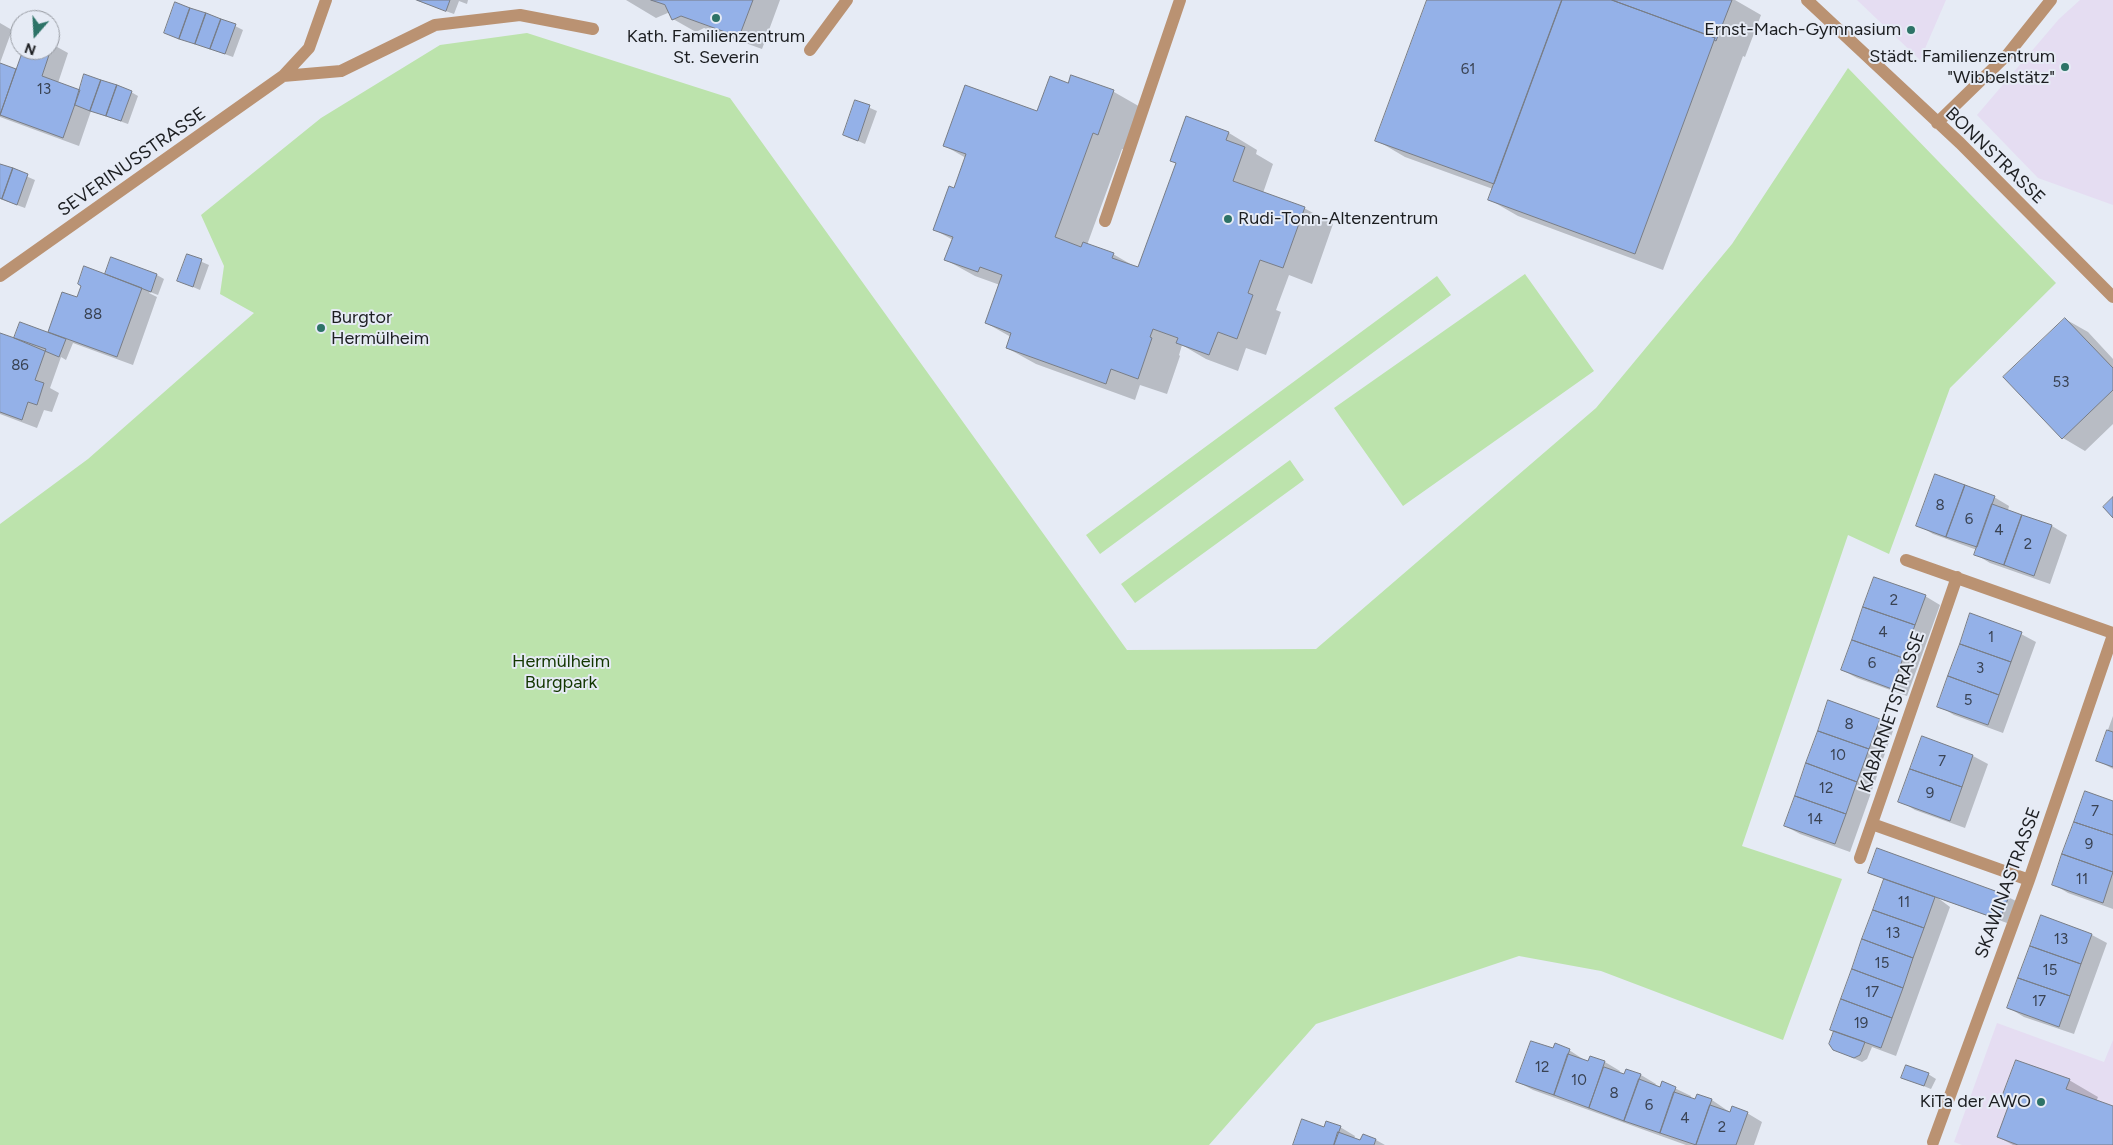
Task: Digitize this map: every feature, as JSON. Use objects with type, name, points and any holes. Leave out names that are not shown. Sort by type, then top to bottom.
[{"type":"street","name":"SEVERINUSSTRASSE","points":[[0,276],[283,76],[309,48],[326,0]]},
{"type":"street","points":[[810,50],[847,0]]},
{"type":"street","points":[[1105,221],[1180,0]]},
{"type":"street","name":"BONNSTRASSE","points":[[1808,0],[1960,143],[2113,297]]},
{"type":"street","points":[[1938,124],[2008,54],[2051,0]]},
{"type":"street","points":[[283,76],[341,71],[435,25],[520,15],[593,29]]},
{"type":"street","points":[[1906,560],[2113,634]]},
{"type":"street","name":"KABARNETSTRASSE","points":[[1860,858],[1957,577]]},
{"type":"street","name":"SKAWINASTRASSE","points":[[1933,1142],[2029,880],[2113,634]]},
{"type":"street","points":[[1872,824],[2029,880]]},
{"type":"shaded area","name":"Ernst-Mach-Gymnasium","points":[[1857,0],[1946,0],[1920,60]]},
{"type":"shaded area","name":"Städt. Familienzentrum \"Wibbelstätz\"","points":[[2080,0],[2113,0],[2113,205],[2038,178],[1977,115],[2059,19]]},
{"type":"shaded area","name":"KiTa der AWO","points":[[1997,1023],[2104,1062],[2113,1040],[2113,1145],[1962,1145],[1954,1142]]},
{"type":"green space","name":"Hermülheim Burgpark","points":[[527,33],[730,98],[1127,650],[1316,649],[1596,408],[1732,244],[1848,68],[2056,283],[1950,388],[1889,554],[1848,535],[1742,846],[1842,879],[1783,1040],[1601,971],[1519,956],[1316,1024],[1209,1145],[0,1145],[0,524],[88,459],[254,313],[220,294],[224,266],[201,215],[321,118],[440,45]]},
{"type":"green space","points":[[1525,274],[1594,371],[1403,506],[1334,408]]},
{"type":"green space","points":[[1437,276],[1451,295],[1100,554],[1086,535]]},
{"type":"green space","points":[[1290,460],[1304,480],[1135,603],[1121,584]]},
{"type":"building","points":[[417,0],[450,0],[446,11]]},
{"type":"building","name":"Kath. Familienzentrum St. Severin","points":[[651,0],[753,0],[739,37],[681,16],[672,20],[665,5]]},
{"type":"building","points":[[1427,0],[1562,0],[1494,184],[1375,141]]},
{"type":"building","points":[[1562,0],[1612,0],[1715,38],[1635,254],[1488,200]]},
{"type":"building","points":[[1612,0],[1732,0],[1716,41],[1714,40],[1715,38]]},
{"type":"building","points":[[175,2],[190,8],[179,39],[164,33]]},
{"type":"building","points":[[190,8],[206,13],[195,44],[179,39]]},
{"type":"building","points":[[206,13],[221,19],[210,49],[195,44]]},
{"type":"building","points":[[221,19],[236,24],[225,54],[210,49]]},
{"type":"building","points":[[19,60],[47,60],[42,76],[80,90],[63,138],[0,115]]},
{"type":"building","points":[[0,63],[16,69],[0,115]]},
{"type":"building","points":[[84,74],[101,80],[90,111],[75,105]]},
{"type":"building","name":"Rudi-Tonn-Altenzentrum","points":[[1071,75],[1114,90],[1098,135],[1093,133],[1055,237],[1081,247],[1083,242],[1114,253],[1112,258],[1138,267],[1176,163],[1170,161],[1186,116],[1229,132],[1226,140],[1245,147],[1233,181],[1305,207],[1283,268],[1260,260],[1248,293],[1253,295],[1237,339],[1218,332],[1209,355],[1176,343],[1178,338],[1153,329],[1150,337],[1152,338],[1138,379],[1111,369],[1106,384],[1006,348],[1011,333],[985,323],[1002,275],[980,267],[978,272],[944,260],[953,237],[933,230],[949,186],[954,188],[966,154],[943,146],[965,85],[1037,111],[1050,76],[1068,83]]},
{"type":"building","points":[[101,80],[117,85],[106,116],[90,111]]},
{"type":"building","points":[[117,85],[132,91],[121,121],[106,116]]},
{"type":"building","points":[[855,100],[870,105],[858,141],[843,135]]},
{"type":"building","points":[[0,164],[13,168],[2,199],[0,198]]},
{"type":"building","points":[[13,168],[28,174],[17,205],[2,199]]},
{"type":"building","points":[[187,254],[202,259],[193,287],[177,281]]},
{"type":"building","points":[[111,257],[157,274],[151,292],[105,274]]},
{"type":"building","points":[[84,266],[142,288],[117,357],[48,332],[62,292],[77,297],[81,286],[78,284]]},
{"type":"building","points":[[2065,318],[2113,368],[2113,390],[2062,439],[2003,377]]},
{"type":"building","points":[[20,322],[66,339],[59,357],[14,338]]},
{"type":"building","points":[[0,333],[46,349],[35,380],[44,383],[37,405],[28,402],[22,420],[0,412]]},
{"type":"building","points":[[1935,474],[1965,485],[1946,537],[1916,526]]},
{"type":"building","points":[[1965,485],[1995,496],[1977,547],[1946,537]]},
{"type":"building","points":[[2113,497],[2113,518],[2103,507]]},
{"type":"building","points":[[1992,504],[2022,515],[2004,565],[1974,555]]},
{"type":"building","points":[[2022,515],[2052,525],[2034,576],[2004,565]]},
{"type":"building","points":[[1874,577],[1926,595],[1915,625],[1863,607]]},
{"type":"building","points":[[1863,607],[1915,625],[1903,658],[1852,640]]},
{"type":"building","points":[[1970,613],[2022,632],[2011,662],[1960,644]]},
{"type":"building","points":[[1852,640],[1903,658],[1892,689],[1841,670]]},
{"type":"building","points":[[1960,644],[2011,662],[1999,695],[1948,676]]},
{"type":"building","points":[[1948,676],[1999,695],[1988,725],[1937,707]]},
{"type":"building","points":[[1828,700],[1880,719],[1869,749],[1818,731]]},
{"type":"building","points":[[2107,730],[2113,732],[2113,767],[2096,761]]},
{"type":"building","points":[[1818,731],[1869,749],[1857,782],[1806,763]]},
{"type":"building","points":[[1922,736],[1973,755],[1962,787],[1910,769]]},
{"type":"building","points":[[1806,763],[1857,782],[1846,814],[1795,796]]},
{"type":"building","points":[[1910,769],[1962,787],[1950,821],[1898,802]]},
{"type":"building","points":[[2085,791],[2113,801],[2113,835],[2074,822]]},
{"type":"building","points":[[1795,796],[1846,814],[1835,844],[1784,826]]},
{"type":"building","points":[[2074,822],[2113,835],[2113,872],[2062,854]]},
{"type":"building","points":[[1877,848],[2009,896],[2000,920],[1868,873]]},
{"type":"building","points":[[2062,854],[2113,872],[2103,903],[2052,885]]},
{"type":"building","points":[[1884,879],[1935,897],[1924,928],[1873,910]]},
{"type":"building","points":[[1873,910],[1924,928],[1913,958],[1862,939]]},
{"type":"building","points":[[2041,915],[2092,934],[2081,964],[2030,946]]},
{"type":"building","points":[[1862,939],[1913,958],[1903,988],[1852,969]]},
{"type":"building","points":[[2030,946],[2081,964],[2070,996],[2018,978]]},
{"type":"building","points":[[1852,969],[1903,988],[1892,1018],[1841,999]]},
{"type":"building","points":[[2018,978],[2070,996],[2059,1027],[2007,1008]]},
{"type":"building","points":[[1841,999],[1892,1018],[1881,1048],[1830,1030]]},
{"type":"building","points":[[1834,1031],[1865,1042],[1860,1055],[1854,1058],[1833,1050],[1829,1044]]},
{"type":"building","points":[[1531,1041],[1553,1048],[1555,1043],[1570,1049],[1554,1095],[1516,1082]]},
{"type":"building","points":[[1568,1054],[1588,1061],[1590,1056],[1605,1061],[1589,1108],[1554,1095]]},
{"type":"building","points":[[2016,1060],[2070,1079],[2066,1089],[2113,1106],[2113,1145],[2018,1145],[1997,1137],[2008,1107],[1999,1105]]},
{"type":"building","points":[[1906,1065],[1929,1073],[1924,1086],[1901,1078]]},
{"type":"building","points":[[1604,1067],[1624,1074],[1626,1069],[1641,1074],[1624,1121],[1589,1108]]},
{"type":"building","points":[[1639,1079],[1660,1087],[1662,1081],[1676,1087],[1660,1133],[1624,1121]]},
{"type":"building","points":[[1674,1092],[1695,1099],[1697,1094],[1712,1099],[1696,1145],[1660,1133]]},
{"type":"building","points":[[1710,1105],[1730,1112],[1732,1106],[1748,1112],[1736,1145],[1696,1145]]},
{"type":"building","points":[[1302,1119],[1324,1127],[1326,1121],[1341,1126],[1334,1145],[1293,1145]]},
{"type":"building","points":[[1338,1132],[1360,1140],[1363,1134],[1376,1139],[1374,1145],[1334,1145]]},
{"type":"place","name":"Kath. Familienzentrum St. Severin","points":[[716,18]]},
{"type":"place","name":"Ernst-Mach-Gymnasium","points":[[1911,30]]},
{"type":"place","name":"Städt. Familienzentrum \"Wibbelstätz\"","points":[[2065,67]]},
{"type":"place","name":"Rudi-Tonn-Altenzentrum","points":[[1228,219]]},
{"type":"place","name":"Burgtor Hermülheim","points":[[321,328]]},
{"type":"place","name":"KiTa der AWO","points":[[2041,1102]]}]
